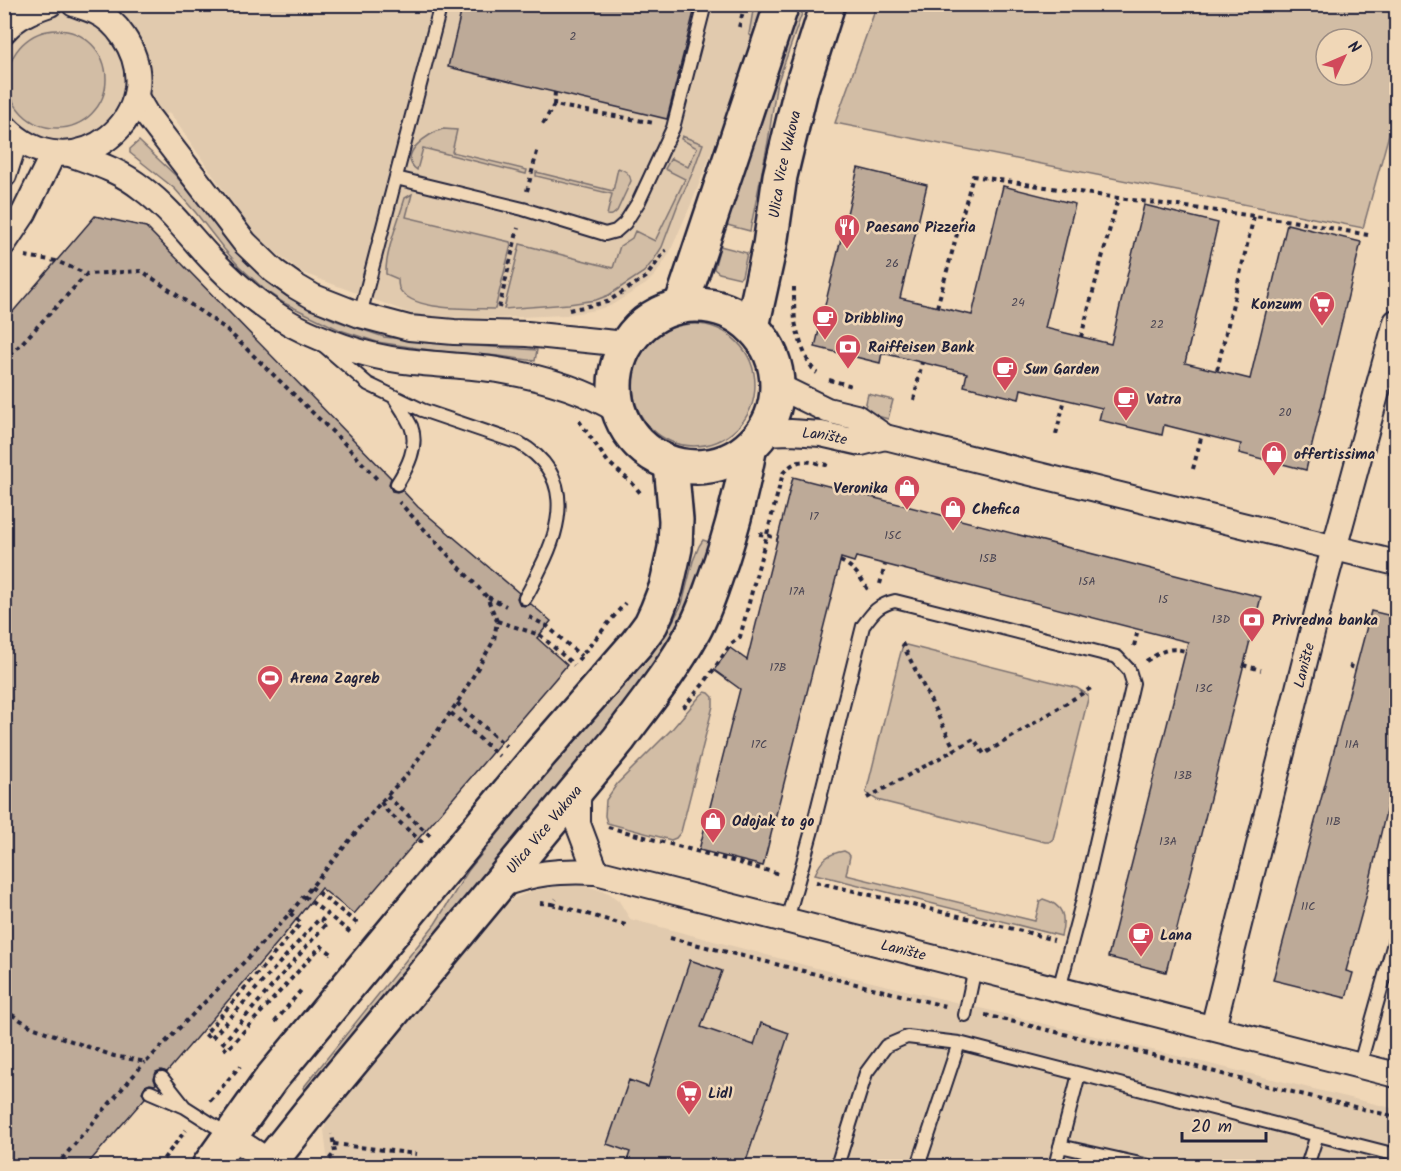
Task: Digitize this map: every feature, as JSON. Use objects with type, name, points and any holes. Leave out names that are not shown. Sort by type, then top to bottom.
[{"type":"street","points":[[8,20],[50,4]]},
{"type":"street","points":[[10,248],[24,213],[61,154],[92,148],[112,136],[127,118],[136,97],[137,72],[131,48],[117,27],[98,12],[74,4]]},
{"type":"street","points":[[681,306],[782,4]]},
{"type":"street","name":"Ulica Vice Vukova","points":[[752,327],[771,244],[780,176],[790,132],[828,4]]},
{"type":"street","points":[[136,97],[245,243],[274,271],[304,291],[360,315],[409,328],[527,334],[625,344]]},
{"type":"street","points":[[4,175],[10,132],[33,149],[61,154],[115,170],[144,189],[214,262],[249,294],[307,332],[360,352],[381,357],[497,370],[541,380],[582,392],[618,411]]},
{"type":"street","points":[[705,304],[728,311],[752,327],[764,341],[772,358],[778,386],[775,406],[768,425],[756,442],[735,460],[699,468],[671,464],[653,456],[638,444],[625,427],[618,411],[614,382],[617,362],[625,344],[642,324],[662,311],[681,306],[705,304]]},
{"type":"street","name":"Lanište","points":[[1213,1028],[1334,548],[1389,376],[1396,322]]},
{"type":"street","name":"Lanište","points":[[778,386],[827,410],[856,417],[885,437],[1396,563]]},
{"type":"street","name":"Lanište","points":[[756,442],[791,432],[821,434],[861,443],[885,437]]},
{"type":"street","name":"Ulica Vice Vukova","points":[[271,1165],[317,1103],[619,739],[650,698],[692,635],[708,600],[728,543],[756,442]]},
{"type":"street","points":[[209,1167],[271,1079],[540,754],[638,643],[651,624],[666,588],[675,548],[676,520],[671,464]]},
{"type":"street","points":[[580,784],[578,824],[596,872]]},
{"type":"street","name":"Lanište","points":[[497,886],[543,873],[596,872],[1396,1075]]},
{"type":"street","points":[[230,1136],[271,1165]]},
{"type":"lane","points":[[360,315],[441,4]]},
{"type":"lane","points":[[396,178],[523,209],[605,234],[616,231],[625,223],[639,201],[673,128],[705,4]]},
{"type":"lane","points":[[307,332],[368,384],[422,410],[519,443],[533,451],[545,464],[558,494],[557,528],[549,552],[525,598]]},
{"type":"lane","points":[[394,397],[412,428],[413,442],[409,465],[394,489]]},
{"type":"lane","points":[[787,920],[863,626],[871,614],[885,603],[895,601],[1117,657],[1129,670],[1133,683],[1082,903],[1059,989]]},
{"type":"lane","points":[[1359,1066],[1396,936]]},
{"type":"lane","points":[[965,1015],[975,968]]},
{"type":"lane","points":[[837,1167],[866,1073],[886,1046],[907,1037],[959,1043],[1396,1155]]},
{"type":"lane","points":[[918,1167],[959,1043]]},
{"type":"lane","points":[[1055,1167],[1079,1074]]},
{"type":"lane","points":[[162,1078],[185,1107]]},
{"type":"lane","points":[[150,1092],[185,1107],[230,1136]]},
{"type":"lane","points":[[1307,1167],[1317,1134]]},
{"type":"lane","points":[[1060,1146],[1149,1167]]},
{"type":"path","points":[[737,37],[745,4]]},
{"type":"path","points":[[543,124],[554,105],[555,92]]},
{"type":"path","points":[[554,105],[655,124]]},
{"type":"path","points":[[526,196],[538,148]]},
{"type":"path","points":[[937,307],[974,176],[1292,221],[1368,235]]},
{"type":"path","points":[[1082,337],[1118,198]]},
{"type":"path","points":[[1217,370],[1254,216]]},
{"type":"path","points":[[498,314],[520,221]]},
{"type":"path","points":[[10,248],[56,261],[87,274],[142,271],[226,329],[343,442],[383,485]]},
{"type":"path","points":[[567,311],[608,302],[646,277],[667,249]]},
{"type":"path","points":[[4,362],[87,274]]},
{"type":"path","points":[[795,279],[795,323],[807,360],[812,370],[819,375]]},
{"type":"path","points":[[914,400],[922,362]]},
{"type":"path","points":[[828,380],[849,385],[846,395]]},
{"type":"path","points":[[1056,434],[1065,399]]},
{"type":"path","points":[[574,417],[587,431],[608,462],[639,490],[644,499]]},
{"type":"path","points":[[1193,469],[1202,434]]},
{"type":"path","points":[[692,699],[731,644],[740,637],[783,473],[795,463],[805,461],[826,465],[830,454]]},
{"type":"path","points":[[56,1167],[146,1062],[290,913],[381,802],[410,771],[451,713],[494,640],[497,621],[487,597],[394,489]]},
{"type":"path","points":[[767,535],[778,539]]},
{"type":"path","points":[[840,561],[857,573],[871,594]]},
{"type":"path","points":[[879,590],[885,565]]},
{"type":"path","points":[[613,618],[626,601]]},
{"type":"path","points":[[497,621],[540,634],[574,665]]},
{"type":"path","points":[[548,626],[581,656]]},
{"type":"path","points":[[1134,650],[1138,630]]},
{"type":"path","points":[[902,643],[955,750]]},
{"type":"path","points":[[1143,663],[1163,651],[1175,648],[1185,651]]},
{"type":"path","points":[[1244,665],[1261,670]]},
{"type":"path","points":[[1349,666],[1356,668]]},
{"type":"path","points":[[867,798],[974,739],[984,754],[1091,688]]},
{"type":"path","points":[[457,703],[501,742]]},
{"type":"path","points":[[451,713],[494,750]]},
{"type":"path","points":[[387,796],[425,830]]},
{"type":"path","points":[[381,802],[387,811],[428,848]]},
{"type":"path","points":[[600,825],[787,875]]},
{"type":"path","points":[[813,882],[1060,942]]},
{"type":"path","points":[[311,887],[358,924]]},
{"type":"path","points":[[304,896],[351,933]]},
{"type":"path","points":[[552,904],[629,926]]},
{"type":"path","points":[[290,913],[301,923],[205,1034],[212,1039],[320,918],[326,924],[221,1045],[227,1050],[321,946],[332,954]]},
{"type":"path","points":[[670,938],[952,1008]]},
{"type":"path","points":[[4,1010],[32,1027],[114,1056],[146,1062]]},
{"type":"path","points":[[980,1014],[1396,1117]]},
{"type":"path","points":[[158,1167],[177,1142]]},
{"type":"path","points":[[334,1144],[417,1154]]},
{"type":"path","points":[[324,1167],[329,1160]]},
{"type":"shaded area","points":[[5,5],[764,5],[726,115],[692,202],[669,254],[656,274],[646,284],[610,306],[566,315],[497,318],[415,315],[303,273],[257,236],[170,113],[5,157]]},
{"type":"shaded area","points":[[754,5],[764,5],[752,37],[749,34]]},
{"type":"shaded area","points":[[796,5],[805,5],[776,87],[768,142],[750,231],[727,225],[748,149]]},
{"type":"shaded area","points":[[877,5],[1396,5],[1396,109],[1363,228],[835,123]]},
{"type":"shaded area","points":[[57,30],[76,34],[91,45],[102,60],[106,79],[102,98],[91,113],[76,124],[57,128],[38,124],[23,113],[12,98],[8,79],[12,60],[23,45],[38,34]]},
{"type":"shaded area","points":[[443,129],[457,130],[452,152],[527,170],[526,174],[423,148],[417,170],[411,164],[412,151],[416,145],[430,135]]},
{"type":"shaded area","points":[[682,136],[703,144],[662,247],[644,272],[609,295],[596,300],[504,309],[520,244],[613,268],[620,246],[632,238],[635,231],[655,241],[685,179],[665,169],[671,158],[688,167],[697,148],[681,139]]},
{"type":"shaded area","points":[[139,141],[175,175],[240,256],[277,289],[309,308],[334,320],[384,337],[537,350],[535,361],[377,342],[340,330],[284,303],[265,290],[239,266],[175,189],[130,153],[130,149]]},
{"type":"shaded area","points":[[618,168],[627,172],[631,181],[617,211],[610,215],[607,215],[612,194],[536,176],[536,172],[613,191]]},
{"type":"shaded area","points":[[412,194],[406,217],[510,242],[495,309],[443,307],[416,301],[406,296],[399,288],[398,279],[386,274],[390,246],[405,198]]},
{"type":"shaded area","points":[[720,246],[747,253],[740,278],[719,273],[714,269]]},
{"type":"shaded area","points":[[694,324],[717,329],[728,334],[737,342],[745,351],[750,362],[755,385],[750,408],[745,419],[737,428],[728,436],[717,441],[694,446],[671,441],[660,436],[651,428],[643,419],[638,408],[633,385],[638,362],[643,351],[651,342],[660,334],[671,329]]},
{"type":"shaded area","points":[[868,394],[893,400],[888,419],[864,412]]},
{"type":"shaded area","points":[[703,540],[709,542],[711,547],[691,606],[647,676],[308,1093],[303,1088],[435,924],[468,871],[547,773],[665,636],[682,604],[693,561]]},
{"type":"shaded area","points":[[906,645],[1077,688],[1088,695],[1053,839],[1049,842],[877,800],[866,793],[902,648]]},
{"type":"shaded area","points":[[705,692],[713,697],[713,706],[681,832],[671,840],[607,823],[606,800],[617,784]]},
{"type":"shaded area","points":[[844,851],[850,856],[846,875],[1035,921],[1040,901],[1043,899],[1055,905],[1062,913],[1061,936],[815,874],[826,858]]},
{"type":"shaded area","points":[[575,884],[609,893],[619,901],[630,919],[839,974],[1396,1109],[1396,1166],[334,1166],[327,1156],[324,1130],[334,1106],[495,914],[513,899],[532,891],[557,885]]},
{"type":"building","points":[[463,4],[696,4],[667,119],[448,67]]},
{"type":"building","points":[[858,168],[927,185],[900,298],[972,315],[1003,186],[1075,204],[1045,328],[1111,344],[1144,205],[1218,223],[1185,363],[1250,379],[1287,224],[1361,242],[1306,470],[1239,453],[1241,444],[1164,425],[1162,435],[1099,420],[1102,408],[1021,389],[1019,399],[964,386],[967,373],[882,353],[880,363],[815,347]]},
{"type":"building","name":"Arena Zagreb","points":[[95,216],[146,227],[391,478],[389,484],[392,491],[402,490],[418,507],[519,593],[517,598],[520,605],[531,604],[551,621],[537,638],[567,665],[354,914],[321,888],[167,1072],[161,1070],[156,1072],[154,1079],[156,1084],[145,1086],[142,1092],[145,1098],[85,1167],[17,1167],[4,1156],[4,322]]},
{"type":"building","points":[[793,477],[1261,597],[1166,972],[1108,957],[1188,642],[856,557],[854,562],[841,558],[763,866],[699,850],[740,689],[714,670],[730,648],[747,660]]},
{"type":"building","points":[[1371,611],[1396,617],[1396,769],[1346,971],[1353,973],[1346,998],[1273,980]]},
{"type":"building","name":"Lidl","points":[[690,960],[722,971],[701,1027],[754,1045],[761,1023],[789,1033],[744,1167],[625,1167],[630,1152],[607,1144],[629,1080],[648,1087]]},
{"type":"place","name":"Paesano Pizzeria","points":[[847,250]]},
{"type":"place","name":"Konzum","points":[[1322,327]]},
{"type":"place","name":"Dribbling","points":[[825,341]]},
{"type":"place","name":"Raiffeisen Bank","points":[[848,370]]},
{"type":"place","name":"Sun Garden","points":[[1005,392]]},
{"type":"place","name":"Vatra","points":[[1126,422]]},
{"type":"place","name":"offertissima","points":[[1274,477]]},
{"type":"place","name":"Veronika","points":[[907,511]]},
{"type":"place","name":"Chefica","points":[[953,532]]},
{"type":"place","name":"Privredna banka","points":[[1252,643]]},
{"type":"place","name":"Arena Zagreb","points":[[270,701]]},
{"type":"place","name":"Odojak to go","points":[[713,844]]},
{"type":"place","name":"Lana","points":[[1141,958]]},
{"type":"place","name":"Lidl","points":[[689,1116]]}]
